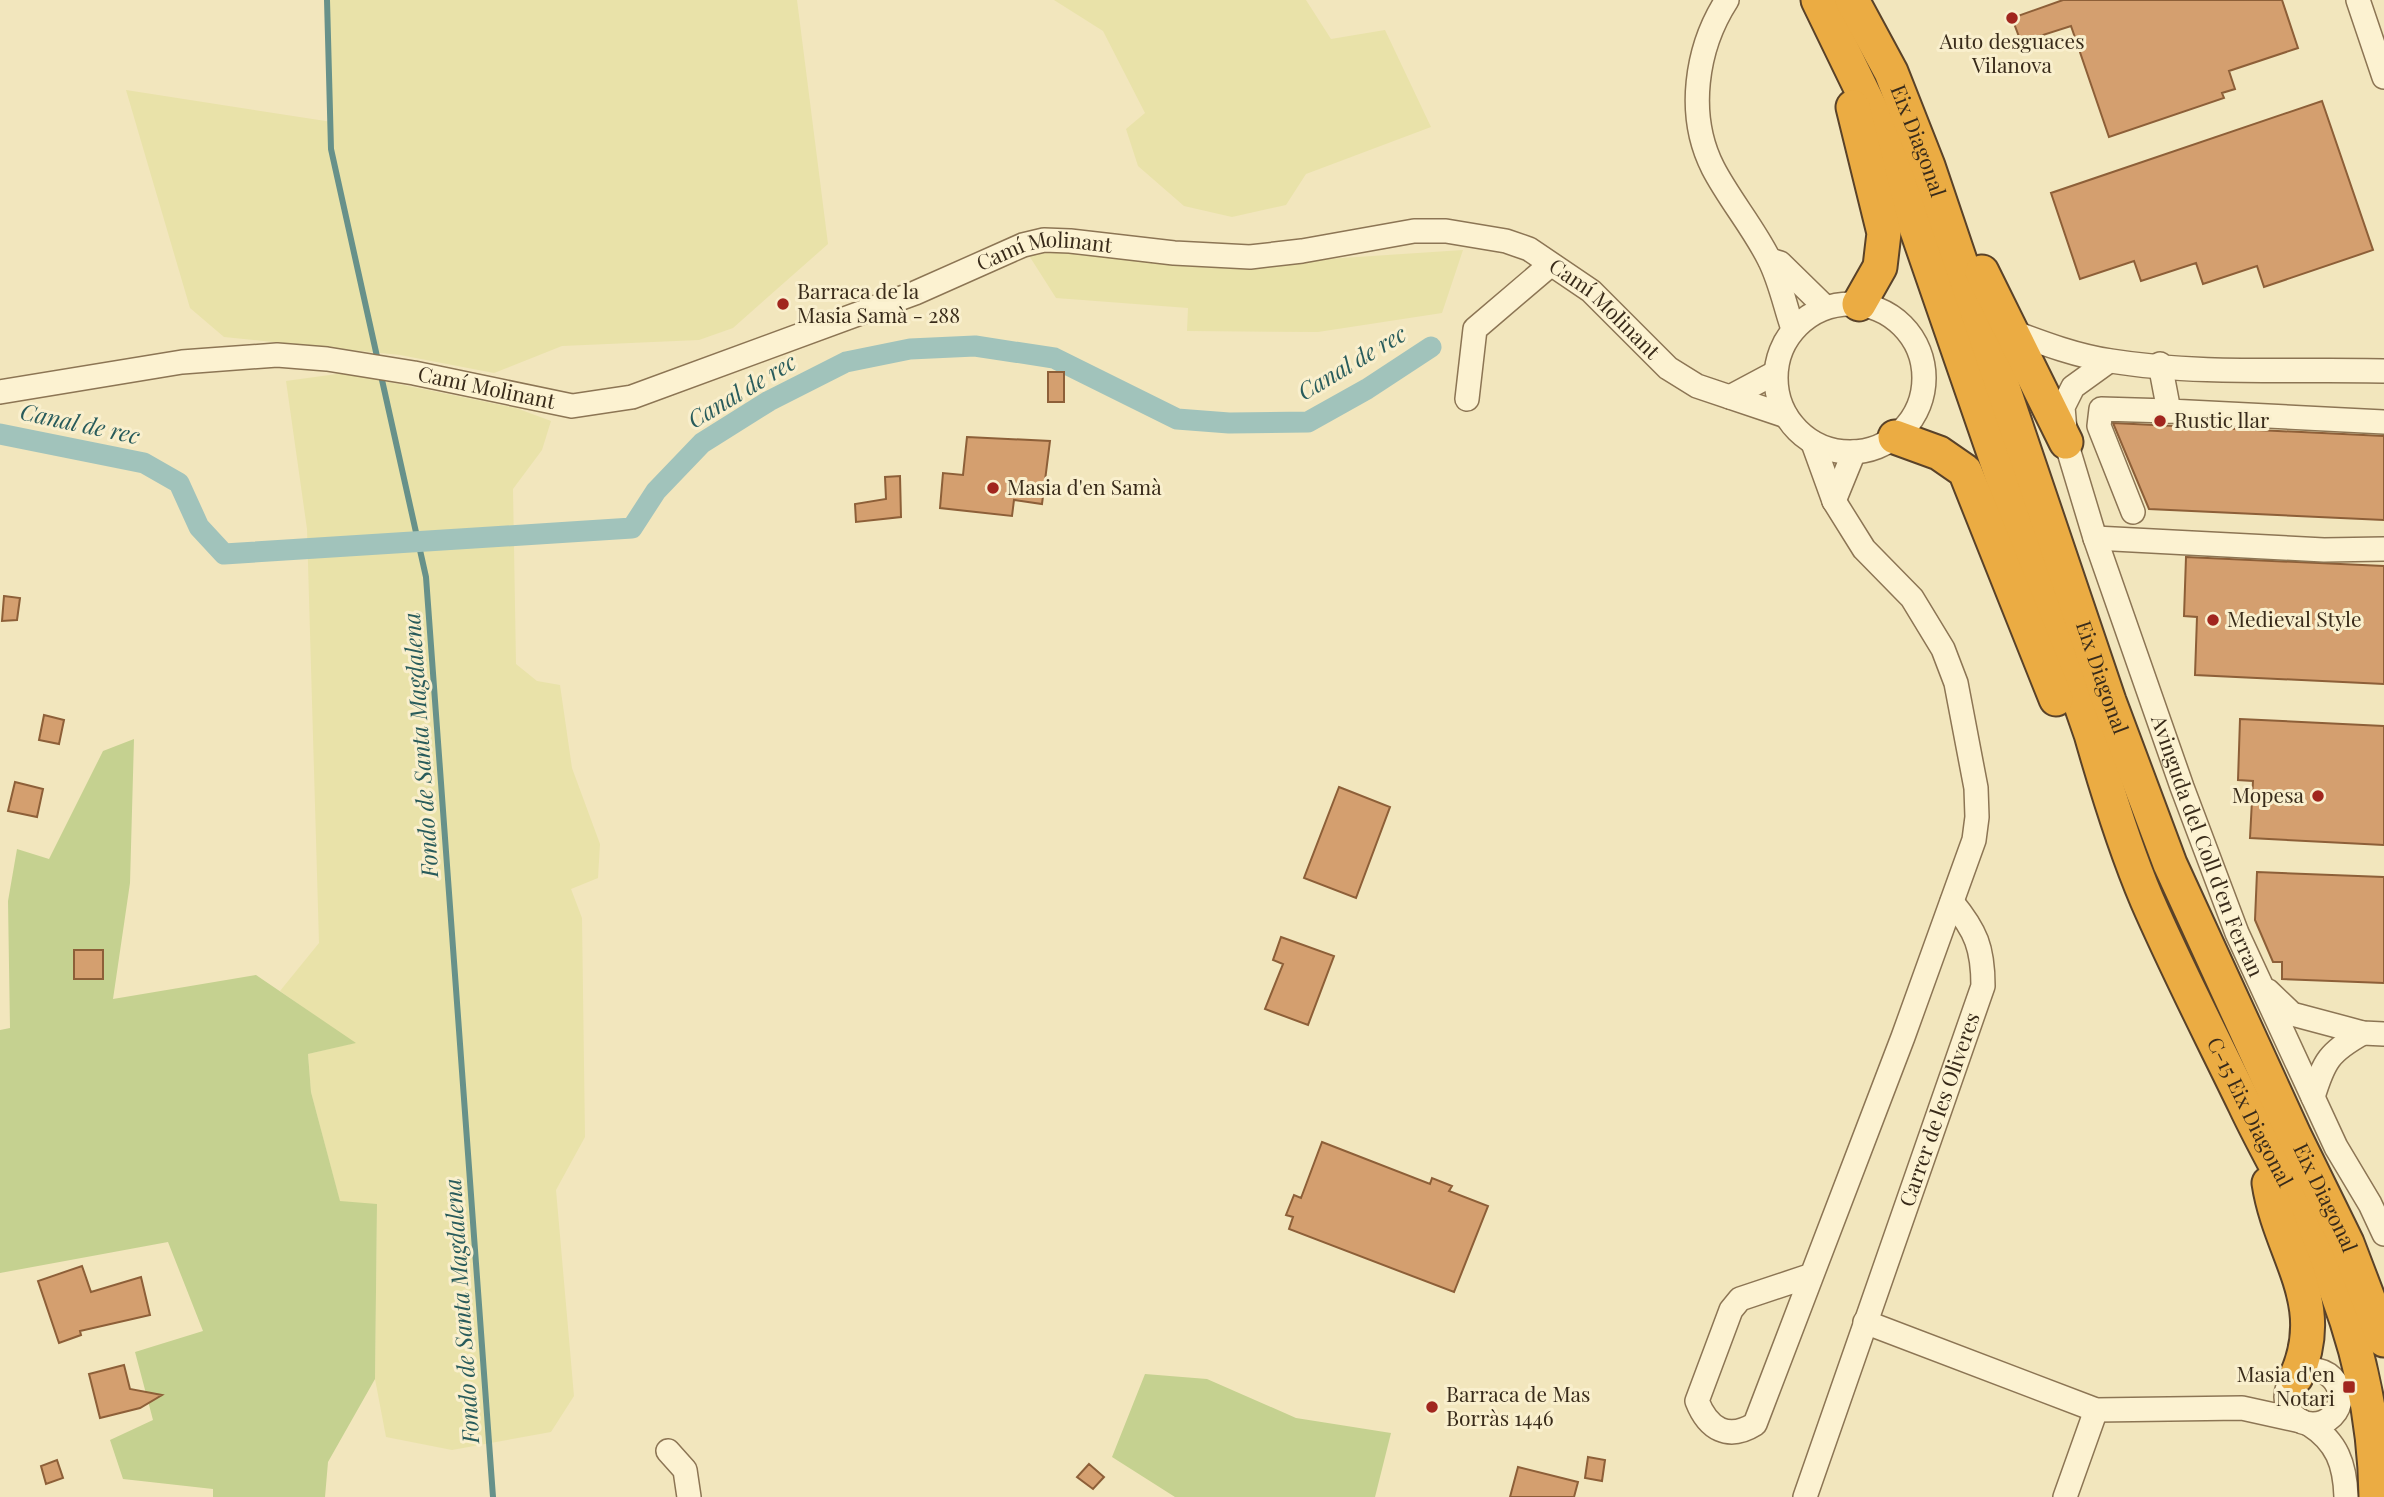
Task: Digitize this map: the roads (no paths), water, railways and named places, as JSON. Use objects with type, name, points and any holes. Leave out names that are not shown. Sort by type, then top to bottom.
[{"type":"highway","points":[[1818,0],[1853,67],[1851,98],[1884,233],[1880,267],[1859,304]]},
{"type":"highway","name":"Eix Diagonal","points":[[1852,0],[1891,72],[1949,229],[2109,701],[2170,864],[2295,1137],[2347,1243],[2384,1340]]},
{"type":"highway","name":"Eix Diagonal","points":[[1853,67],[1885,138],[2091,734]]},
{"type":"highway","points":[[1949,229],[1971,244],[1983,275],[2066,442]]},
{"type":"highway","points":[[1895,437],[1939,453],[1965,471],[2098,804],[2116,817]]},
{"type":"highway","name":"C-15 Eix Diagonal","points":[[2091,734],[2116,817],[2146,898],[2261,1139],[2322,1256],[2343,1310],[2360,1364],[2373,1428],[2376,1497]]},
{"type":"highway","points":[[2261,1139],[2271,1199],[2308,1309],[2309,1337],[2296,1377]]},
{"type":"street","points":[[1727,0],[1714,20],[1702,51],[1697,102],[1701,132],[1712,166],[1770,260],[1793,329]]},
{"type":"street","points":[[2358,0],[2384,77]]},
{"type":"street","name":"Camí Molinant","points":[[0,392],[182,362],[277,355],[327,359],[414,373],[572,406],[605,403],[632,397],[890,302],[1023,244],[1044,240],[1250,257],[1302,251],[1414,231],[1446,231],[1506,241],[1529,249],[1591,291],[1668,368],[1697,386],[1786,416]]},
{"type":"street","points":[[1770,260],[1780,263],[1825,307]]},
{"type":"street","points":[[1467,399],[1475,329],[1550,265]]},
{"type":"street","points":[[1812,1275],[1740,1299],[1731,1310],[1697,1401],[1703,1418],[1724,1431],[1740,1433],[1755,1424],[1812,1275],[1975,840],[1976,788],[1956,683],[1943,649],[1912,598],[1864,549],[1834,501],[1813,443],[1786,416],[1777,396],[1775,373],[1780,350],[1793,329],[1807,316],[1825,307],[1859,304],[1880,310],[1899,322],[1913,338],[1922,358],[1924,380],[1921,402],[1910,422],[1895,437],[1876,448],[1854,452],[1833,450],[1813,443]]},
{"type":"street","points":[[2013,332],[2066,352],[2109,361],[2160,365],[2384,371]]},
{"type":"street","name":"Avinguda del Coll d'en Ferran","points":[[2109,361],[2073,387],[2063,407],[2066,442],[2095,538],[2182,787],[2258,982],[2336,1147],[2370,1203],[2384,1234]]},
{"type":"street","points":[[2160,365],[2169,411]]},
{"type":"street","points":[[1730,397],[1775,373]]},
{"type":"street","points":[[2133,512],[2099,426],[2101,409],[2384,422]]},
{"type":"street","points":[[1834,501],[1854,452]]},
{"type":"street","points":[[2095,538],[2324,550],[2384,549]]},
{"type":"street","name":"Carrer de les Oliveres","points":[[1805,1497],[1983,986],[1983,960],[1973,926],[1952,902]]},
{"type":"street","points":[[2258,982],[2292,1014],[2373,1034]]},
{"type":"street","points":[[2313,1097],[2324,1062],[2339,1046],[2373,1034]]},
{"type":"street","points":[[1865,1322],[2096,1410],[2242,1408],[2305,1422],[2326,1421],[2338,1408],[2339,1390],[2335,1382],[2321,1372],[2312,1370],[2296,1377],[2267,1397],[2242,1408]]},
{"type":"street","points":[[2296,1377],[2287,1392],[2289,1409],[2322,1432],[2338,1452],[2346,1476],[2346,1497]]},
{"type":"street","points":[[2065,1497],[2096,1410]]},
{"type":"street","points":[[668,1451],[685,1470],[689,1497]]},
{"type":"waterway","name":"Fondo de Santa Magdalena","points":[[327,0],[331,149],[378,361]]},
{"type":"waterway","name":"Canal de rec","points":[[0,434],[144,463],[179,483],[199,527],[224,554],[632,528],[656,491],[702,443],[769,401],[846,362],[910,349],[975,346],[1054,358],[1177,419],[1229,423],[1308,422],[1367,389],[1431,347]]},
{"type":"waterway","name":"Fondo de Santa Magdalena","points":[[380,371],[426,577],[493,1497]]},
{"type":"place","name":"Auto desguaces Vilanova","points":[[2012,18]]},
{"type":"place","name":"Barraca de la Masia Samà - 288","points":[[783,304]]},
{"type":"place","name":"Rustic llar","points":[[2160,421]]},
{"type":"place","name":"Masia d'en Samà","points":[[993,488]]},
{"type":"place","name":"Medieval Style","points":[[2213,620]]},
{"type":"place","name":"Mopesa","points":[[2318,796]]},
{"type":"place","name":"Masia d'en Notari","points":[[2349,1387]]},
{"type":"place","name":"Barraca de Mas Borràs 1446","points":[[1432,1407]]}]
